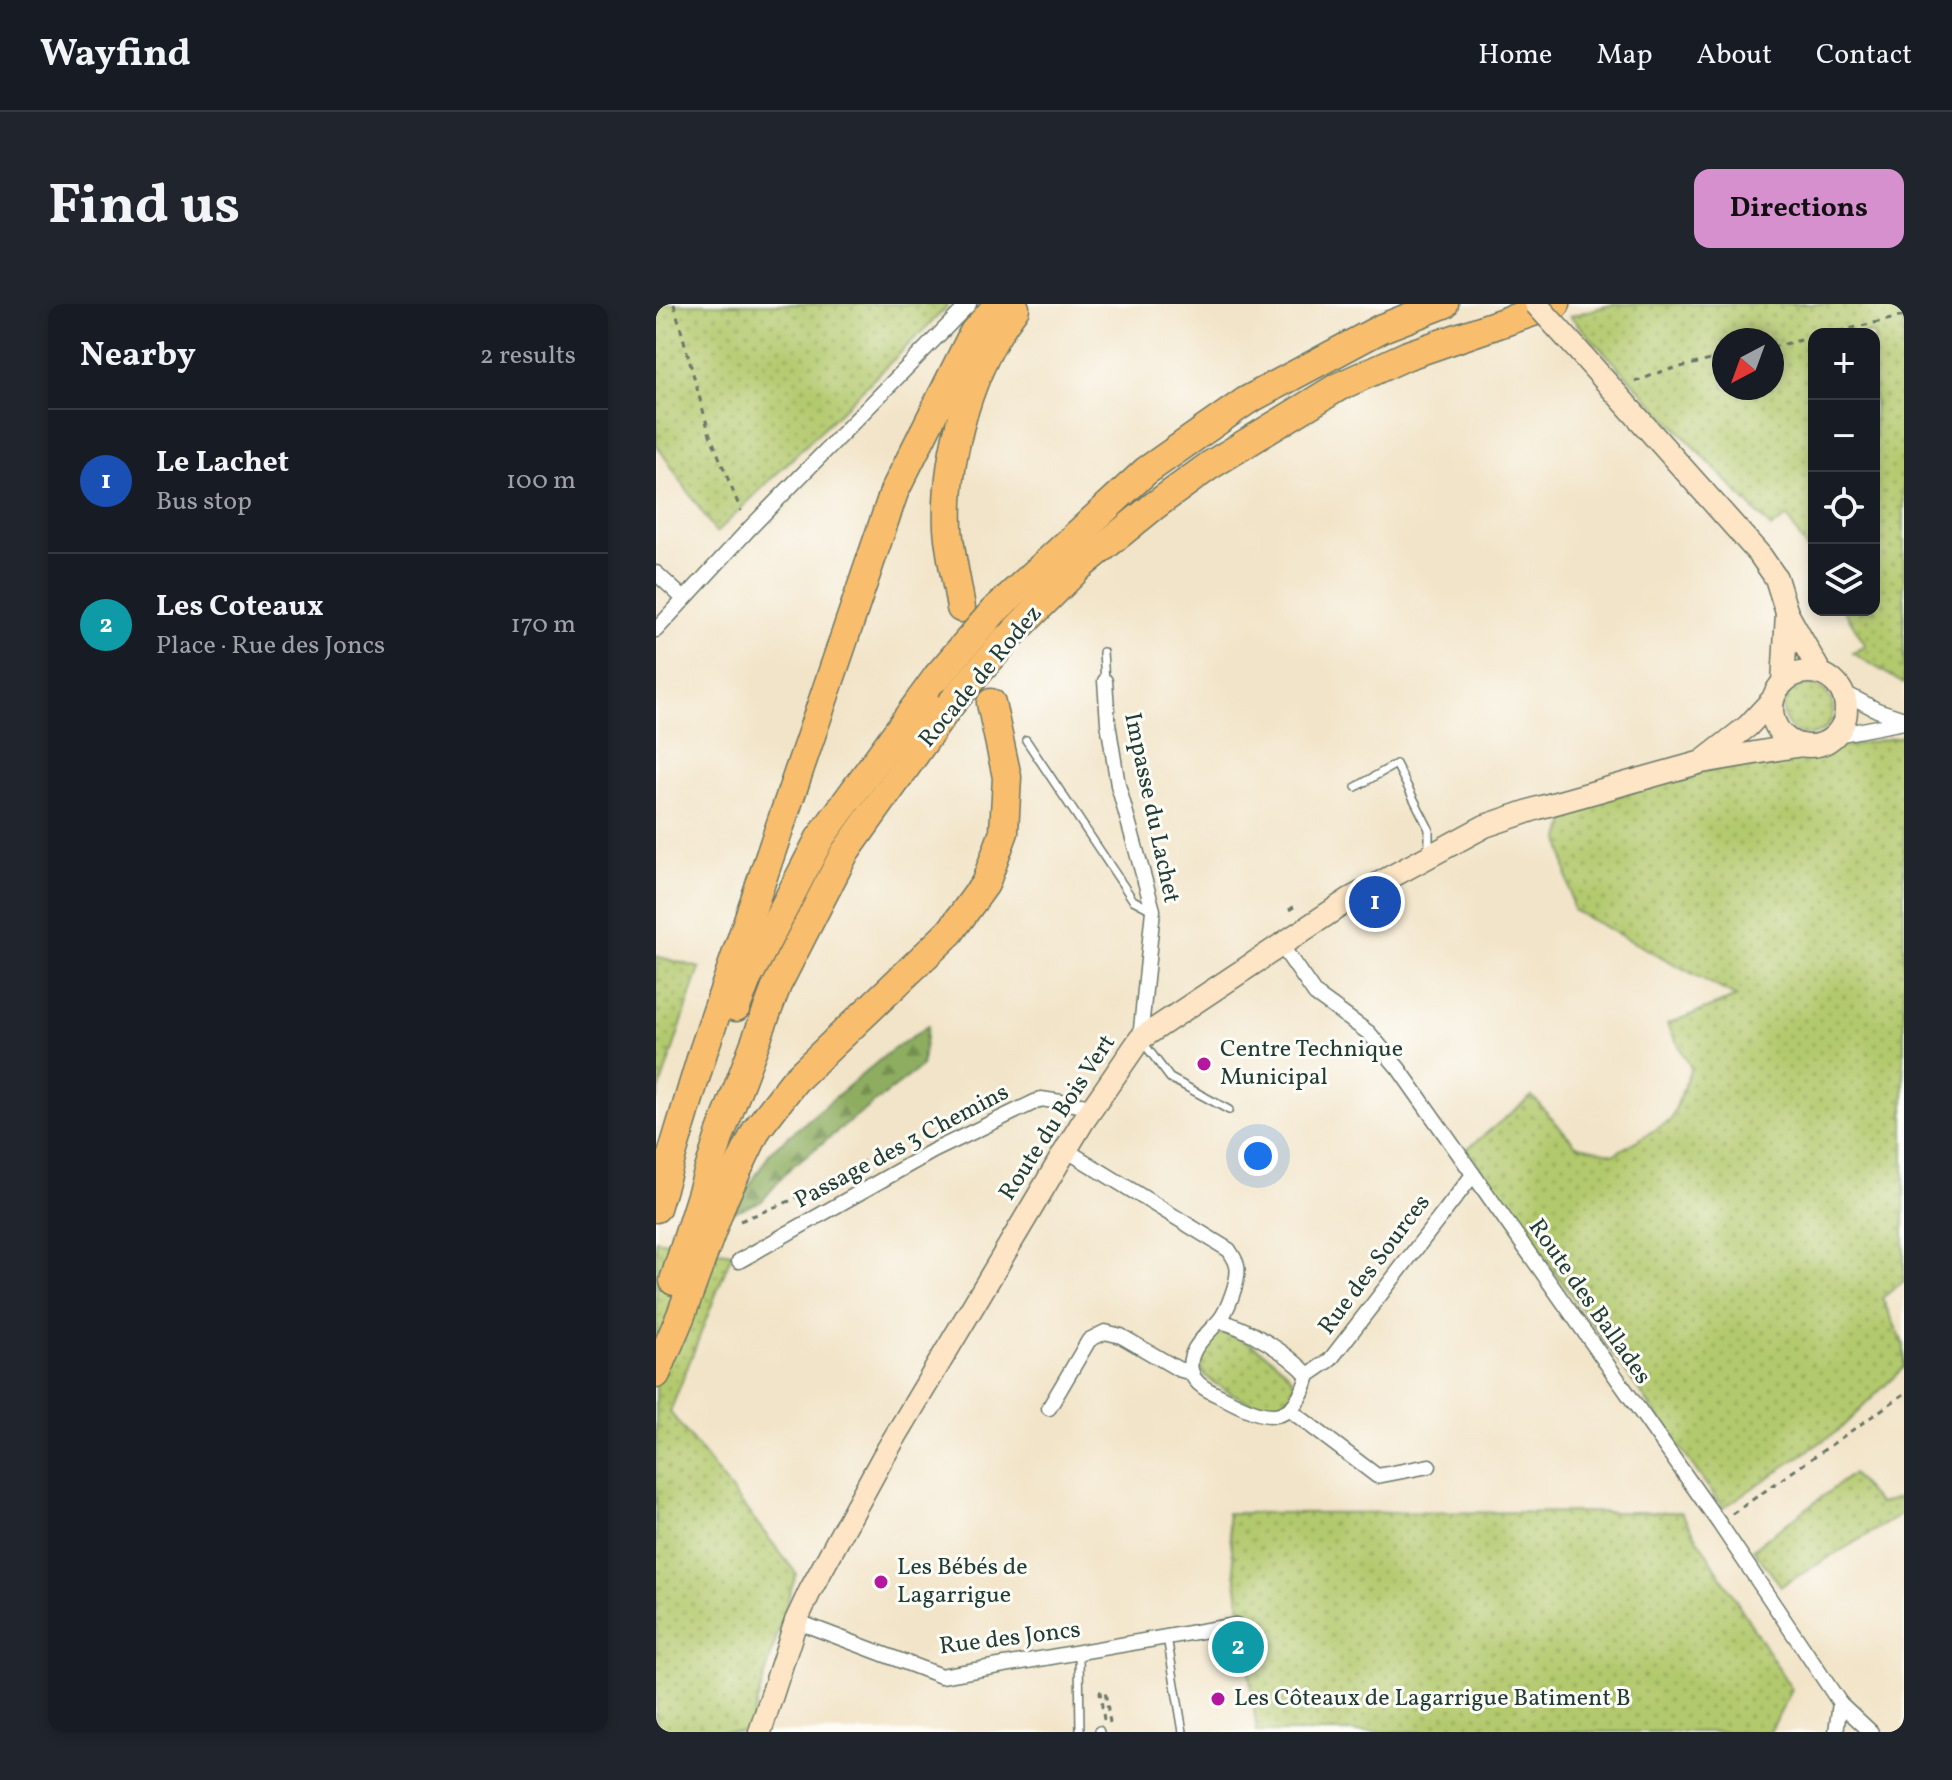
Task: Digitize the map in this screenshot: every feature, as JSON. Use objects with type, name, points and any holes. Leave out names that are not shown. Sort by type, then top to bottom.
[{"type":"highway","points":[[656,1208],[703,1052],[894,492],[974,332],[999,304]]},
{"type":"highway","points":[[961,608],[948,528],[953,446],[985,357],[1018,304]]},
{"type":"highway","name":"Rocade de Rodez","points":[[656,1218],[747,979],[820,838],[937,677],[994,611],[1146,471],[1246,401],[1382,328],[1444,304]]},
{"type":"highway","name":"Rocade de Rodez","points":[[656,1339],[720,1135],[777,985],[844,854],[949,706],[1007,639],[1079,567],[1154,506],[1221,459],[1338,387],[1408,355],[1556,304]]},
{"type":"highway","points":[[656,1374],[723,1200],[757,1129],[795,1080],[950,932],[985,884],[1004,832],[1007,777],[991,703]]},
{"type":"street","points":[[1536,304],[1760,555],[1776,578],[1787,613],[1821,674]]},
{"type":"street","points":[[656,630],[749,529],[966,305]]},
{"type":"street","points":[[656,573],[684,599]]},
{"type":"street","points":[[1787,613],[1775,723],[1781,734],[1802,745]]},
{"type":"street","points":[[1702,762],[1748,726],[1778,691],[1800,673],[1821,674],[1841,691],[1846,702],[1846,714],[1836,735]]},
{"type":"street","name":"Impasse du Lachet","points":[[1105,681],[1118,785],[1153,910],[1140,1039]]},
{"type":"street","points":[[1841,691],[1904,721]]},
{"type":"street","points":[[1702,762],[1826,742],[1836,735],[1904,721]]},
{"type":"street","name":"Route du Bois Vert","points":[[760,1732],[796,1621],[882,1459],[1066,1150],[1140,1039],[1350,899],[1485,826],[1702,762]]},
{"type":"street","name":"Route des Ballades","points":[[1281,945],[1315,994],[1369,1033],[1399,1069],[1719,1523],[1840,1703],[1871,1732]]},
{"type":"street","name":"Passage des 3 Chemins","points":[[739,1261],[933,1151],[1041,1099],[1093,1107]]},
{"type":"street","points":[[1066,1150],[1229,1250],[1237,1263],[1238,1279],[1220,1321],[1206,1332],[1192,1355],[1192,1373],[1202,1387],[1256,1415],[1275,1416],[1290,1410],[1377,1476],[1429,1466]]},
{"type":"street","name":"Rue des Sources","points":[[1290,1410],[1303,1397],[1308,1375],[1330,1360],[1472,1176]]},
{"type":"street","points":[[1220,1321],[1233,1324],[1296,1362],[1308,1375]]},
{"type":"street","points":[[1049,1408],[1089,1340],[1105,1332],[1121,1336],[1178,1369],[1192,1373]]},
{"type":"street","name":"Rue des Joncs","points":[[796,1621],[941,1676],[1236,1625]]},
{"type":"street","points":[[1836,1732],[1840,1703]]},
{"type":"lane","points":[[1103,652],[1105,681]]},
{"type":"lane","points":[[1026,740],[1133,900],[1153,910]]},
{"type":"lane","points":[[1356,787],[1396,764],[1429,829],[1429,854]]},
{"type":"lane","points":[[1140,1039],[1170,1078],[1229,1110]]},
{"type":"lane","points":[[1167,1637],[1183,1732]]},
{"type":"lane","points":[[1079,1654],[1080,1732]]},
{"type":"path","points":[[674,304],[709,432],[749,529]]},
{"type":"path","points":[[1853,328],[1904,316]]},
{"type":"path","points":[[1784,344],[1808,338]]},
{"type":"path","points":[[1613,391],[1663,371],[1712,360]]},
{"type":"path","points":[[1289,910],[1295,906]]},
{"type":"path","points":[[738,1222],[802,1196],[871,1157],[933,1151]]},
{"type":"path","points":[[1719,1523],[1904,1394]]},
{"type":"path","points":[[1099,1731],[1104,1723],[1100,1692],[1105,1691],[1110,1728],[1119,1726]]},
{"type":"green space","points":[[656,304],[946,304],[947,307],[716,533],[656,444]]},
{"type":"green space","points":[[1614,304],[1904,304],[1904,684],[1853,653],[1866,646],[1848,616],[1880,616],[1880,328],[1808,328],[1808,551],[1787,517],[1771,528],[1570,316]]},
{"type":"green space","points":[[1808,685],[1825,693],[1833,710],[1825,727],[1808,735],[1791,727],[1783,710],[1791,693]]},
{"type":"green space","points":[[1904,736],[1904,1281],[1882,1298],[1904,1345],[1904,1367],[1839,1430],[1723,1508],[1467,1149],[1532,1096],[1576,1145],[1614,1154],[1671,1120],[1691,1068],[1667,1024],[1737,997],[1573,910],[1560,838],[1570,811],[1691,773]]},
{"type":"green space","points":[[656,956],[700,968],[656,1100]]},
{"type":"green space","points":[[928,1026],[921,1067],[790,1168],[762,1201],[733,1212],[771,1151],[888,1053]]},
{"type":"green space","points":[[656,1240],[732,1253],[670,1412],[796,1573],[748,1732],[656,1732]]},
{"type":"green space","points":[[1222,1333],[1252,1345],[1289,1375],[1295,1383],[1284,1404],[1271,1411],[1229,1392],[1208,1378],[1200,1363],[1215,1335]]},
{"type":"green space","points":[[1852,1474],[1879,1504],[1904,1496],[1904,1513],[1781,1586],[1753,1549]]},
{"type":"green space","points":[[1681,1512],[1792,1690],[1770,1732],[1257,1732],[1227,1513]]},
{"type":"place","name":"Le Lachet","points":[[1375,902]]},
{"type":"place","name":"Centre Technique Municipal","points":[[1204,1064]]},
{"type":"place","name":"Les Bébés de Lagarrigue","points":[[881,1582]]},
{"type":"place","name":"Les Coteaux","points":[[1238,1647]]},
{"type":"place","name":"Les Côteaux de Lagarrigue Batiment B","points":[[1218,1699]]}]
